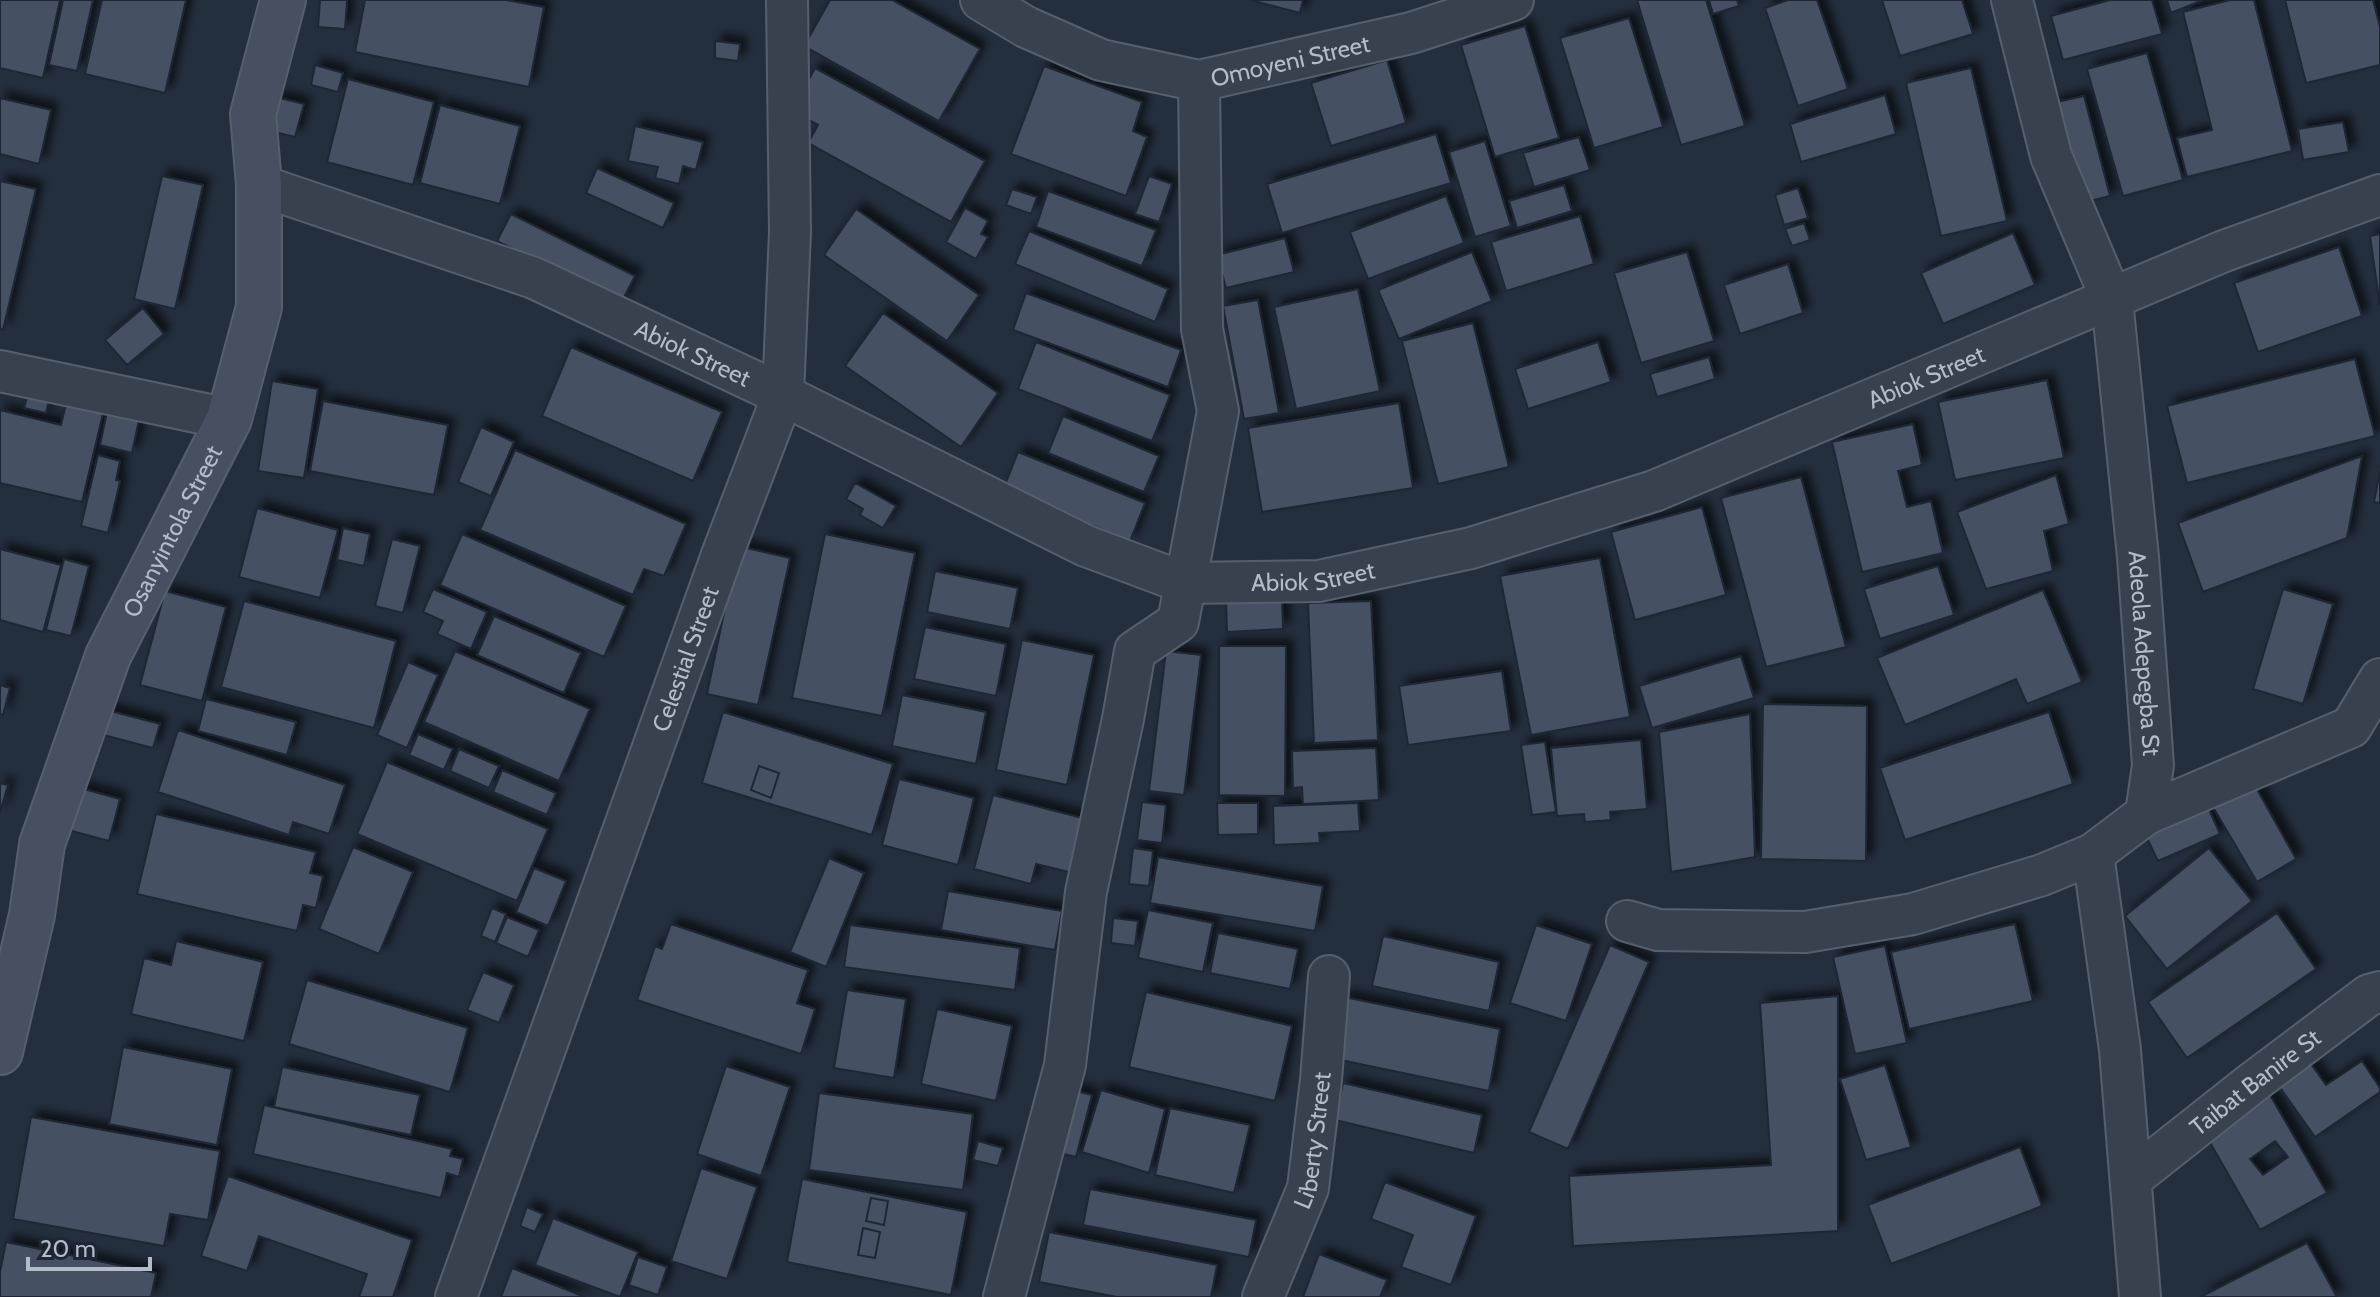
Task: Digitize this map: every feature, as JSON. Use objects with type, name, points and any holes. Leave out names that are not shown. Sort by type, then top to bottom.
[{"type":"street","name":"Osanyintola Street","points":[[0,1052],[32,915],[42,844],[108,656],[229,419],[259,307],[259,185],[253,114],[283,0]]},
{"type":"street","name":"Celestial Street","points":[[456,1297],[722,555],[783,395],[790,232],[787,0]]},
{"type":"street","name":"Omoyeni Street","points":[[981,0],[1026,27],[1101,60],[1199,81],[1411,33],[1473,8],[1513,0]]},
{"type":"street","name":"Adeola Adepegba St","points":[[2012,0],[2051,156],[2112,300],[2138,557],[2153,765],[2146,814]]},
{"type":"street","points":[[1004,1297],[1065,1065],[1086,892],[1135,651],[1178,622],[1218,411],[1202,329],[1199,81]]},
{"type":"street","name":"Abiok Street","points":[[259,185],[534,278],[783,395],[1086,546],[1185,583],[1319,581],[1471,548],[1654,491],[2224,251],[2380,195]]},
{"type":"street","points":[[0,371],[229,419]]},
{"type":"street","points":[[1627,921],[1658,930],[1805,932],[1913,914],[2042,875],[2093,854],[2146,814],[2351,727],[2380,679]]},
{"type":"street","points":[[2093,854],[2120,1050],[2140,1297]]},
{"type":"street","name":"Liberty Street","points":[[1263,1297],[1308,1188],[1329,976]]},
{"type":"street","name":"Taibat Banire St","points":[[2132,1178],[2369,995],[2380,992]]},
{"type":"building","points":[[0,0],[60,0],[43,78],[0,68]]},
{"type":"building","points":[[63,0],[93,0],[77,71],[49,65]]},
{"type":"building","points":[[102,0],[186,0],[165,93],[85,74]]},
{"type":"building","points":[[320,0],[347,0],[345,29],[318,27]]},
{"type":"building","points":[[365,0],[506,0],[544,7],[529,87],[355,52]]},
{"type":"building","points":[[830,0],[892,0],[980,49],[939,121],[804,46]]},
{"type":"building","points":[[1250,0],[1303,0],[1300,13]]},
{"type":"building","points":[[1637,0],[1706,0],[1745,126],[1681,145]]},
{"type":"building","points":[[1709,0],[1737,0],[1739,6],[1713,14]]},
{"type":"building","points":[[1788,0],[1817,0],[1848,89],[1798,106],[1765,8]]},
{"type":"building","points":[[1882,0],[1962,0],[1973,34],[1900,56]]},
{"type":"building","points":[[2110,0],[2152,0],[2162,34],[2063,60],[2051,16]]},
{"type":"building","points":[[2167,0],[2203,0],[2171,13]]},
{"type":"building","points":[[2230,0],[2254,0],[2292,151],[2187,177],[2177,138],[2212,130],[2183,12]]},
{"type":"building","points":[[2285,0],[2373,0],[2380,27],[2380,65],[2306,83]]},
{"type":"building","points":[[1629,18],[1663,127],[1594,148],[1560,38]]},
{"type":"building","points":[[1525,26],[1559,138],[1495,157],[1461,45]]},
{"type":"building","points":[[715,41],[740,44],[738,61],[715,58]]},
{"type":"building","points":[[2147,53],[2183,180],[2123,196],[2087,69]]},
{"type":"building","points":[[1387,60],[1406,123],[1331,146],[1311,83]]},
{"type":"building","points":[[315,65],[343,73],[338,92],[311,85]]},
{"type":"building","points":[[1044,66],[1142,102],[1133,131],[1147,137],[1126,196],[1011,154]]},
{"type":"building","points":[[815,68],[985,161],[951,222],[808,143],[818,125],[792,111]]},
{"type":"building","points":[[1971,68],[2007,221],[1941,236],[1906,83]]},
{"type":"building","points":[[348,79],[434,102],[413,185],[327,162]]},
{"type":"building","points":[[1885,95],[1896,134],[1801,162],[1790,124]]},
{"type":"building","points":[[2084,96],[2110,196],[2078,204],[2052,103]]},
{"type":"building","points":[[276,97],[304,104],[295,137],[266,130]]},
{"type":"building","points":[[0,98],[51,110],[39,164],[0,154]]},
{"type":"building","points":[[440,105],[520,126],[500,204],[420,183]]},
{"type":"building","points":[[2343,122],[2349,152],[2303,160],[2298,129]]},
{"type":"building","points":[[635,126],[703,142],[696,170],[683,166],[679,184],[655,178],[658,167],[628,161]]},
{"type":"building","points":[[1436,134],[1451,183],[1282,233],[1267,184]]},
{"type":"building","points":[[1579,137],[1590,170],[1534,187],[1523,153]]},
{"type":"building","points":[[1485,141],[1511,226],[1475,237],[1449,152]]},
{"type":"building","points":[[597,168],[674,203],[663,228],[586,193]]},
{"type":"building","points":[[162,176],[203,185],[175,309],[134,299]]},
{"type":"building","points":[[1149,176],[1172,184],[1159,222],[1135,214]]},
{"type":"building","points":[[0,181],[36,189],[3,330],[0,329]]},
{"type":"building","points":[[1564,185],[1572,211],[1517,228],[1509,201]]},
{"type":"building","points":[[1798,188],[1808,218],[1784,225],[1775,195]]},
{"type":"building","points":[[1012,189],[1037,197],[1031,214],[1006,205]]},
{"type":"building","points":[[1048,191],[1156,230],[1142,266],[1036,227]]},
{"type":"building","points":[[1446,196],[1464,243],[1368,279],[1350,232]]},
{"type":"building","points":[[965,208],[988,221],[981,234],[988,237],[976,259],[946,242]]},
{"type":"building","points":[[856,209],[979,295],[947,341],[824,255]]},
{"type":"building","points":[[511,214],[635,276],[621,303],[497,241]]},
{"type":"building","points":[[1580,216],[1594,264],[1506,291],[1491,242]]},
{"type":"building","points":[[1804,223],[1810,240],[1792,246],[1785,229]]},
{"type":"building","points":[[1029,231],[1168,289],[1155,322],[1015,264]]},
{"type":"building","points":[[2013,233],[2035,285],[1943,324],[1921,273]]},
{"type":"building","points":[[2380,234],[2380,306],[2370,236]]},
{"type":"building","points":[[1285,238],[1294,272],[1226,288],[1217,255]]},
{"type":"building","points":[[2339,247],[2362,316],[2258,352],[2234,283]]},
{"type":"building","points":[[1472,252],[1492,301],[1399,339],[1378,290]]},
{"type":"building","points":[[1687,252],[1714,341],[1641,363],[1614,273]]},
{"type":"building","points":[[1788,264],[1803,313],[1740,334],[1724,285]]},
{"type":"building","points":[[1358,289],[1380,391],[1296,409],[1274,307]]},
{"type":"building","points":[[1026,293],[1181,350],[1168,387],[1013,330]]},
{"type":"building","points":[[1258,300],[1279,413],[1244,419],[1223,306]]},
{"type":"building","points":[[143,308],[164,334],[127,365],[105,340]]},
{"type":"building","points":[[883,313],[998,393],[961,447],[845,366]]},
{"type":"building","points":[[1473,323],[1509,467],[1438,484],[1402,341]]},
{"type":"building","points":[[1036,342],[1170,395],[1152,441],[1018,389]]},
{"type":"building","points":[[1598,342],[1611,382],[1528,409],[1515,369]]},
{"type":"building","points":[[571,347],[722,412],[693,481],[542,416]]},
{"type":"building","points":[[1709,357],[1715,379],[1657,397],[1650,374]]},
{"type":"building","points":[[2355,359],[2375,436],[2187,483],[2167,406]]},
{"type":"building","points":[[2047,380],[2064,458],[1955,480],[1938,402]]},
{"type":"building","points":[[272,381],[318,389],[304,478],[258,471]]},
{"type":"building","points":[[29,390],[50,395],[46,413],[24,408]]},
{"type":"building","points":[[67,400],[104,409],[82,502],[0,483],[0,410],[61,425]]},
{"type":"building","points":[[323,401],[448,425],[434,495],[310,471]]},
{"type":"building","points":[[1399,403],[1413,488],[1262,512],[1248,428]]},
{"type":"building","points":[[108,407],[140,415],[132,453],[100,445]]},
{"type":"building","points":[[1063,416],[1159,456],[1144,492],[1048,453]]},
{"type":"building","points":[[1913,424],[1922,465],[1898,471],[1907,507],[1931,501],[1943,553],[1862,572],[1832,442]]},
{"type":"building","points":[[481,427],[514,442],[491,496],[458,482]]},
{"type":"building","points":[[515,450],[686,524],[664,576],[644,569],[633,595],[480,530]]},
{"type":"building","points":[[1018,452],[1145,503],[1130,541],[1003,490]]},
{"type":"building","points":[[98,455],[120,461],[116,480],[120,481],[108,533],[81,526]]},
{"type":"building","points":[[2362,456],[2347,538],[2203,592],[2178,523]]},
{"type":"building","points":[[2380,471],[2380,503],[2374,502]]},
{"type":"building","points":[[2056,475],[2069,524],[2044,531],[2053,571],[1986,589],[1957,512]]},
{"type":"building","points":[[1801,477],[1846,647],[1766,667],[1721,498]]},
{"type":"building","points":[[855,483],[896,506],[883,528],[860,515],[863,509],[846,499]]},
{"type":"building","points":[[1702,507],[1726,595],[1635,620],[1611,532]]},
{"type":"building","points":[[257,508],[338,530],[320,598],[239,577]]},
{"type":"building","points":[[343,528],[370,534],[364,566],[337,560]]},
{"type":"building","points":[[462,534],[626,606],[604,657],[440,585]]},
{"type":"building","points":[[825,534],[915,553],[882,716],[792,698]]},
{"type":"building","points":[[392,539],[420,546],[403,613],[375,606]]},
{"type":"building","points":[[738,546],[790,558],[758,705],[707,694]]},
{"type":"building","points":[[0,549],[61,565],[43,632],[0,620]]},
{"type":"building","points":[[1600,558],[1630,717],[1531,735],[1500,576]]},
{"type":"building","points":[[64,559],[89,566],[71,636],[46,630]]},
{"type":"building","points":[[1938,566],[1954,615],[1880,639],[1864,589]]},
{"type":"building","points":[[935,571],[1018,588],[1010,629],[927,612]]},
{"type":"building","points":[[433,589],[487,612],[471,649],[437,634],[443,621],[423,612]]},
{"type":"building","points":[[2283,589],[2333,604],[2303,704],[2253,689]]},
{"type":"building","points":[[2043,590],[2082,682],[2027,704],[2016,679],[1905,725],[1877,658]]},
{"type":"building","points":[[165,591],[226,607],[202,701],[140,685]]},
{"type":"building","points":[[1282,600],[1283,629],[1227,632],[1226,602]]},
{"type":"building","points":[[244,601],[396,641],[374,728],[221,687]]},
{"type":"building","points":[[1371,601],[1378,740],[1314,743],[1308,603]]},
{"type":"building","points":[[494,616],[581,653],[564,693],[477,655]]},
{"type":"building","points":[[925,627],[1006,644],[996,696],[914,679]]},
{"type":"building","points":[[1022,640],[1094,655],[1067,785],[996,770]]},
{"type":"building","points":[[1219,646],[1286,646],[1285,796],[1219,795]]},
{"type":"building","points":[[455,651],[590,709],[559,781],[424,722]]},
{"type":"building","points":[[1166,651],[1201,655],[1184,795],[1149,791]]},
{"type":"building","points":[[1741,656],[1754,698],[1652,728],[1639,686]]},
{"type":"building","points":[[408,662],[438,675],[407,748],[377,735]]},
{"type":"building","points":[[1502,671],[1511,731],[1408,745],[1399,686]]},
{"type":"building","points":[[0,685],[10,688],[3,715],[0,714]]},
{"type":"building","points":[[902,695],[986,712],[976,764],[892,746]]},
{"type":"building","points":[[206,699],[296,722],[287,755],[198,731]]},
{"type":"building","points":[[1763,704],[1867,706],[1866,861],[1761,859]]},
{"type":"building","points":[[103,709],[160,724],[153,748],[96,733]]},
{"type":"building","points":[[723,712],[893,764],[872,835],[702,783]],"holes":[[[759,766],[779,773],[771,798],[751,790]]]},
{"type":"building","points":[[2049,712],[2073,784],[1905,840],[1880,768]]},
{"type":"building","points":[[1750,714],[1755,857],[1671,872],[1659,732]]},
{"type":"building","points":[[178,730],[345,785],[329,834],[293,822],[289,835],[158,792]]},
{"type":"building","points":[[418,734],[453,749],[444,770],[409,755]]},
{"type":"building","points":[[1641,740],[1647,809],[1610,812],[1611,820],[1585,822],[1584,814],[1557,816],[1551,748]]},
{"type":"building","points":[[1545,742],[1556,812],[1532,815],[1521,745]]},
{"type":"building","points":[[1376,748],[1379,800],[1303,804],[1302,787],[1293,788],[1292,751]]},
{"type":"building","points":[[459,749],[499,766],[489,788],[450,771]]},
{"type":"building","points":[[387,762],[548,829],[517,901],[357,834]]},
{"type":"building","points":[[759,766],[779,773],[771,798],[751,790]]},
{"type":"building","points":[[502,770],[556,793],[547,815],[493,792]]},
{"type":"building","points":[[899,779],[974,798],[958,865],[882,845]]},
{"type":"building","points":[[0,783],[8,785],[0,813]]},
{"type":"building","points":[[2254,784],[2296,859],[2257,882],[2213,807]]},
{"type":"building","points":[[80,788],[120,799],[109,841],[68,830]]},
{"type":"building","points":[[993,795],[1090,820],[1077,874],[1036,864],[1031,884],[974,869]]},
{"type":"building","points":[[1142,802],[1166,805],[1162,843],[1137,840]]},
{"type":"building","points":[[1217,803],[1258,803],[1258,834],[1218,835]]},
{"type":"building","points":[[1358,803],[1360,831],[1319,833],[1320,843],[1274,845],[1273,806]]},
{"type":"building","points":[[2207,805],[2220,834],[2158,861],[2144,832]]},
{"type":"building","points":[[156,814],[316,852],[310,873],[323,876],[316,908],[303,905],[297,931],[137,894]]},
{"type":"building","points":[[353,847],[413,872],[379,954],[319,929]]},
{"type":"building","points":[[1133,848],[1153,851],[1149,886],[1129,884]]},
{"type":"building","points":[[2209,848],[2252,901],[2167,969],[2125,916]]},
{"type":"building","points":[[1158,857],[1323,886],[1315,931],[1150,903]]},
{"type":"building","points":[[829,858],[864,873],[826,967],[790,952]]},
{"type":"building","points":[[534,868],[566,881],[548,926],[516,912]]},
{"type":"building","points":[[948,891],[1062,911],[1055,950],[941,930]]},
{"type":"building","points":[[492,908],[506,914],[495,942],[481,936]]},
{"type":"building","points":[[1148,910],[1213,923],[1203,972],[1138,958]]},
{"type":"building","points":[[2277,913],[2316,969],[2187,1058],[2148,1002]]},
{"type":"building","points":[[507,917],[539,930],[528,957],[496,943]]},
{"type":"building","points":[[1113,918],[1138,921],[1135,946],[1111,943]]},
{"type":"building","points":[[671,924],[808,970],[797,1003],[815,1009],[801,1054],[637,1000],[655,946],[662,949]]},
{"type":"building","points":[[2015,924],[2033,1001],[1909,1029],[1891,952]]},
{"type":"building","points":[[850,925],[1020,948],[1015,990],[844,967]]},
{"type":"building","points":[[1536,925],[1592,944],[1566,1021],[1510,1003]]},
{"type":"building","points":[[1218,933],[1298,949],[1290,989],[1210,973]]},
{"type":"building","points":[[1383,936],[1499,962],[1489,1011],[1372,986]]},
{"type":"building","points":[[176,941],[263,962],[244,1041],[131,1014],[144,958],[171,965]]},
{"type":"building","points":[[1610,945],[1649,962],[1568,1149],[1529,1132]]},
{"type":"building","points":[[1885,946],[1907,1043],[1855,1054],[1833,957]]},
{"type":"building","points":[[483,972],[514,985],[499,1023],[467,1010]]},
{"type":"building","points":[[307,980],[468,1028],[450,1092],[289,1044]]},
{"type":"building","points":[[847,990],[906,999],[894,1078],[834,1068]]},
{"type":"building","points":[[1146,992],[1292,1026],[1275,1101],[1129,1067]]},
{"type":"building","points":[[1838,996],[1838,1231],[1573,1246],[1569,1176],[1771,1165],[1760,1003]]},
{"type":"building","points":[[1344,997],[1500,1029],[1489,1091],[1331,1058]]},
{"type":"building","points":[[937,1009],[1012,1026],[996,1101],[921,1084]]},
{"type":"building","points":[[123,1047],[232,1069],[217,1145],[109,1124]]},
{"type":"building","points":[[2362,1061],[2380,1092],[2315,1137],[2279,1086],[2311,1064],[2326,1085]]},
{"type":"building","points":[[1885,1065],[1911,1147],[1866,1160],[1840,1079]]},
{"type":"building","points":[[726,1066],[790,1087],[761,1176],[697,1154]]},
{"type":"building","points":[[282,1067],[420,1095],[411,1135],[274,1107]]},
{"type":"building","points":[[1343,1083],[1482,1115],[1474,1153],[1335,1120]]},
{"type":"building","points":[[1068,1089],[1092,1095],[1076,1157],[1051,1151]]},
{"type":"building","points":[[1101,1090],[1165,1109],[1149,1173],[1082,1152]]},
{"type":"building","points":[[819,1093],[973,1114],[963,1190],[809,1170]]},
{"type":"building","points":[[2270,1095],[2327,1193],[2260,1230],[2204,1132]],"holes":[[[2275,1141],[2288,1157],[2263,1175],[2250,1159]]]},
{"type":"building","points":[[264,1105],[452,1149],[450,1156],[463,1159],[459,1177],[447,1173],[441,1198],[253,1154]]},
{"type":"building","points":[[1170,1108],[1250,1125],[1234,1193],[1155,1175]]},
{"type":"building","points":[[31,1117],[220,1151],[208,1220],[170,1214],[164,1246],[13,1219]]},
{"type":"building","points":[[978,1141],[1003,1148],[998,1166],[973,1160]]},
{"type":"building","points":[[2020,1147],[2042,1206],[1891,1264],[1868,1205]]},
{"type":"building","points":[[701,1168],[757,1187],[727,1279],[671,1261]]},
{"type":"building","points":[[228,1176],[412,1240],[393,1297],[359,1297],[367,1274],[259,1236],[247,1271],[201,1256]]},
{"type":"building","points":[[802,1179],[967,1212],[951,1295],[787,1262]],"holes":[[[871,1198],[888,1201],[884,1225],[866,1221]],[[863,1228],[880,1232],[875,1258],[858,1255]]]},
{"type":"building","points":[[1385,1182],[1476,1216],[1451,1285],[1401,1267],[1413,1235],[1371,1219]]},
{"type":"building","points":[[1090,1189],[1256,1220],[1249,1257],[1083,1225]]},
{"type":"building","points":[[871,1198],[888,1201],[884,1225],[866,1221]]},
{"type":"building","points":[[527,1207],[543,1214],[535,1232],[520,1226]]},
{"type":"building","points":[[553,1218],[638,1252],[620,1297],[535,1265]]},
{"type":"building","points":[[863,1228],[880,1232],[875,1258],[858,1255]]},
{"type":"building","points":[[1049,1232],[1217,1265],[1211,1297],[1117,1297],[1039,1282]]},
{"type":"building","points":[[6,1242],[156,1273],[151,1297],[0,1297],[0,1272]]},
{"type":"building","points":[[2307,1243],[2337,1297],[2200,1297]]},
{"type":"building","points":[[1319,1254],[1387,1280],[1380,1297],[1303,1297]]},
{"type":"building","points":[[638,1257],[667,1267],[658,1295],[629,1285]]},
{"type":"building","points":[[512,1268],[585,1297],[501,1297]]}]
